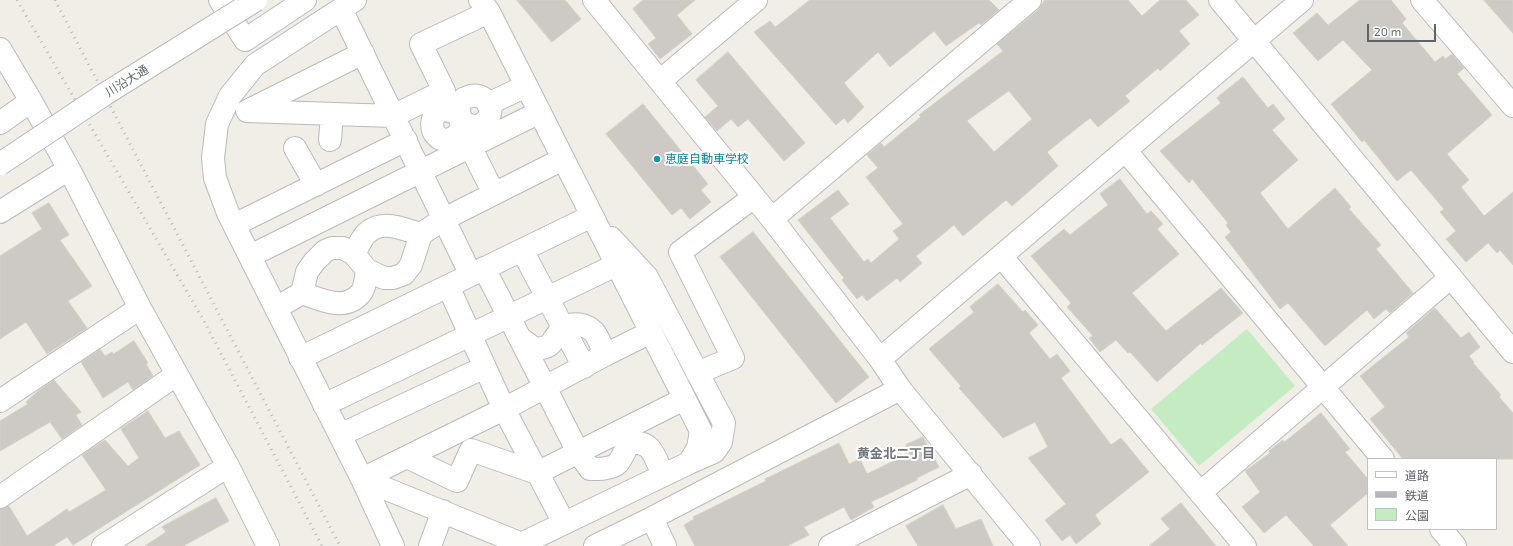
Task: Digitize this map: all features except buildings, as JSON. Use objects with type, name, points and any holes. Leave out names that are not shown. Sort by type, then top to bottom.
[{"type":"street","points":[[220,0],[245,40],[305,0]]},
{"type":"street","name":"川沿大通","points":[[0,164],[106,94],[256,0]]},
{"type":"street","points":[[594,0],[754,196],[880,359],[900,389],[1029,546]]},
{"type":"street","points":[[660,81],[756,0]]},
{"type":"street","points":[[772,219],[1030,0]]},
{"type":"street","points":[[1220,0],[1513,352]]},
{"type":"street","points":[[880,359],[1302,0]]},
{"type":"street","points":[[1422,0],[1513,106]]},
{"type":"street","points":[[393,546],[362,479],[228,213],[216,178],[213,158],[217,124],[230,96],[254,65],[348,4],[363,53],[444,219],[509,316],[578,452],[590,469],[611,467],[619,463],[630,444],[638,441],[647,444],[663,475]]},
{"type":"street","points":[[248,111],[393,116],[444,91],[422,44],[484,6],[540,112],[701,431],[698,448],[689,463]]},
{"type":"street","points":[[0,49],[69,169],[140,308],[228,466],[268,546]]},
{"type":"street","points":[[217,124],[248,111],[363,53]]},
{"type":"street","points":[[234,225],[432,130],[431,122],[435,115],[442,110],[450,110],[460,117],[459,105],[465,98],[473,95],[482,97],[488,104],[526,86]]},
{"type":"street","points":[[0,123],[31,101]]},
{"type":"street","points":[[250,256],[420,170],[540,112]]},
{"type":"street","points":[[330,140],[332,114]]},
{"type":"street","points":[[470,146],[494,194]]},
{"type":"street","points":[[295,148],[316,185]]},
{"type":"street","points":[[1125,150],[1382,458]]},
{"type":"street","points":[[276,308],[302,293],[307,272],[325,251],[332,248],[342,248],[384,278],[393,278],[404,274],[411,264],[421,234],[444,219],[563,159]]},
{"type":"street","points":[[0,212],[69,169]]},
{"type":"street","points":[[697,373],[733,358],[680,252],[754,196]]},
{"type":"street","points":[[300,358],[592,216]]},
{"type":"street","points":[[362,479],[443,511],[468,531],[519,545],[714,452],[721,442],[724,423],[647,277],[592,216]]},
{"type":"street","points":[[302,293],[326,302],[338,304],[352,300],[361,294],[365,283],[360,262],[366,234],[374,227],[388,225],[421,234]]},
{"type":"street","points":[[522,250],[584,367]]},
{"type":"street","points":[[1001,256],[1245,546]]},
{"type":"street","points":[[324,405],[548,297],[575,273],[616,264]]},
{"type":"street","points":[[1200,493],[1452,277]]},
{"type":"street","points":[[448,286],[504,409],[564,523]]},
{"type":"street","points":[[0,401],[140,308]]},
{"type":"street","points":[[521,339],[535,349],[545,348],[552,344],[555,337],[564,328],[573,324],[582,325],[594,332],[605,355]]},
{"type":"street","points":[[362,479],[504,409],[651,332]]},
{"type":"street","points":[[340,435],[485,367]]},
{"type":"street","points":[[0,497],[176,375]]},
{"type":"street","points":[[595,546],[900,389]]},
{"type":"street","points":[[407,456],[457,481],[471,450],[537,473],[684,399]]},
{"type":"street","points":[[108,545],[228,466]]},
{"type":"street","points":[[830,546],[970,474]]},
{"type":"street","points":[[430,546],[443,511]]},
{"type":"street","points":[[652,518],[665,546]]},
{"type":"street","points":[[1442,530],[1455,546]]},
{"type":"green space","points":[[1247,329],[1295,386],[1199,466],[1151,409]]},
{"type":"railway","points":[[17,0],[204,321],[322,546]]},
{"type":"railway","points":[[55,0],[340,546]]},
{"type":"place","name":"恵庭自動車学校","points":[[657,159]]},
{"type":"district","name":"黄金北二丁目","points":[[896,454]]}]
